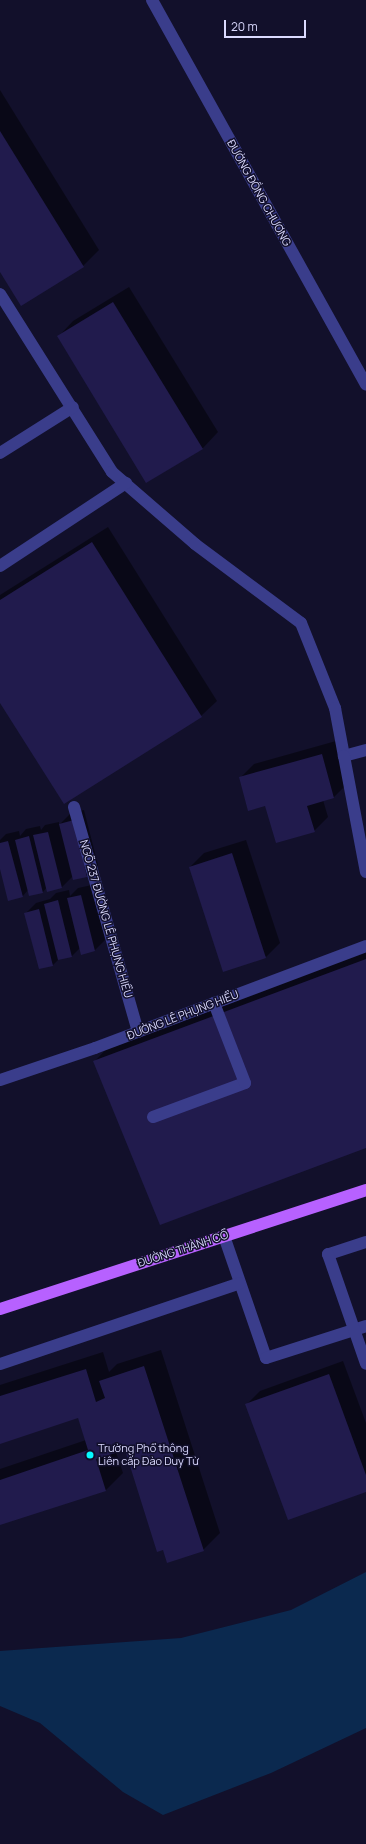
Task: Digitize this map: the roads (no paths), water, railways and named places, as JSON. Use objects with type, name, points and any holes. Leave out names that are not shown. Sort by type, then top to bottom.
[{"type":"main road","name":"ĐƯỜNG THÀNH CỔ","points":[[0,1309],[366,1190]]},
{"type":"street","name":"ĐƯỜNG ĐỒNG CHƯƠNG","points":[[152,0],[366,385]]},
{"type":"street","points":[[0,294],[73,407],[112,472],[195,544],[301,623],[335,708],[366,872]]},
{"type":"street","points":[[0,453],[73,407]]},
{"type":"street","points":[[0,566],[126,483]]},
{"type":"street","points":[[344,756],[366,750]]},
{"type":"street","name":"NGÕ 237 ĐƯỜNG LÊ PHỤNG HIỂU","points":[[74,807],[138,1032]]},
{"type":"street","name":"ĐƯỜNG LÊ PHỤNG HIỂU","points":[[0,1080],[138,1032],[366,946]]},
{"type":"street","points":[[153,1117],[245,1083],[214,1003]]},
{"type":"street","points":[[224,1236],[266,1358],[366,1326]]},
{"type":"street","points":[[366,1242],[328,1254],[366,1364]]},
{"type":"street","points":[[0,1364],[240,1283]]},
{"type":"water","points":[[366,1572],[366,1728],[271,1773],[163,1815],[123,1792],[40,1723],[0,1706],[0,1651],[181,1638],[291,1610]]},
{"type":"place","name":"Trường Phổ thông Liên cấp Đào Duy Từ","points":[[90,1455]]}]
